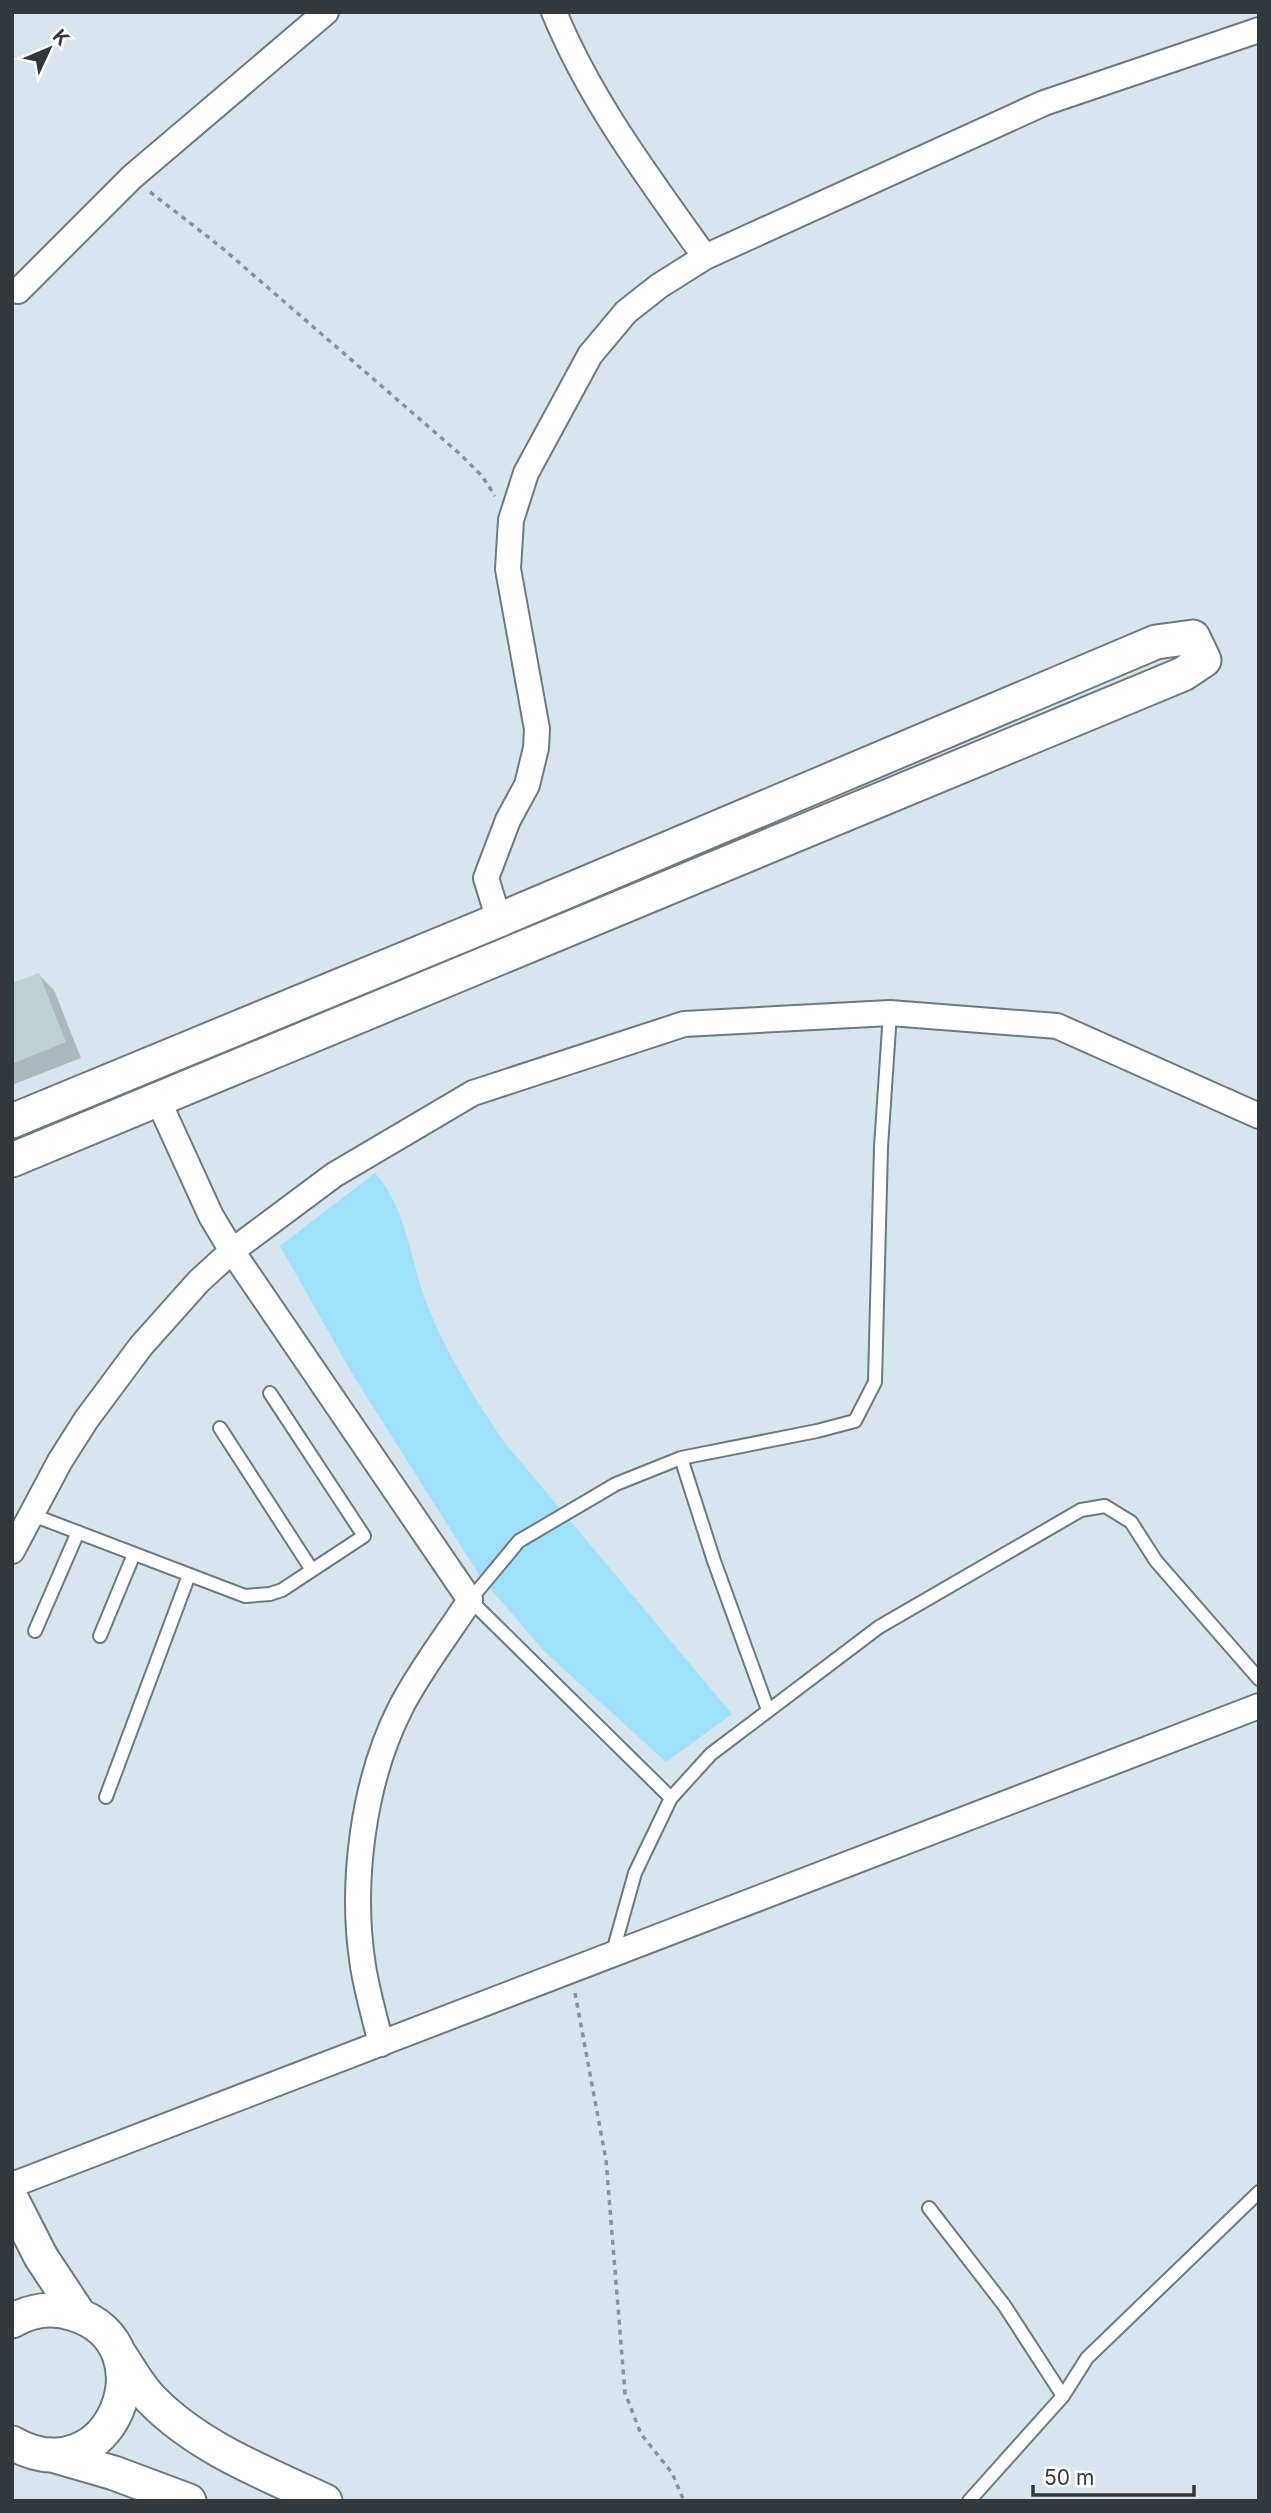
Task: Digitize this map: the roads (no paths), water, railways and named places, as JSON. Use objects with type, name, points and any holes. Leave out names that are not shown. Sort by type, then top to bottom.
[{"type":"street","points":[[18,291],[132,177],[326,12]]},
{"type":"street","points":[[554,12],[598,104],[705,257]]},
{"type":"street","points":[[499,920],[486,878],[508,820],[527,785],[536,748],[537,729],[508,569],[511,520],[526,473],[590,355],[607,332],[642,299],[705,257],[1044,103],[1259,30]]},
{"type":"street","points":[[12,1121],[499,920],[1156,642],[1193,637],[1204,660],[1170,680],[12,1160]]},
{"type":"street","points":[[12,1550],[60,1461],[114,1381],[199,1280],[232,1251],[334,1175],[473,1093],[684,1024],[890,1013],[1057,1026],[1259,1116]]},
{"type":"street","points":[[158,1100],[211,1216],[232,1251],[470,1600],[401,1706],[380,1763],[367,1810],[360,1862],[359,1927],[363,1966],[381,2044]]},
{"type":"street","points":[[12,2185],[1259,1706]]},
{"type":"street","points":[[12,2200],[41,2257],[80,2316]]},
{"type":"street","points":[[12,2321],[50,2309],[80,2316],[105,2333],[149,2398],[170,2417],[248,2466],[325,2501]]},
{"type":"street","points":[[28,2452],[68,2453],[95,2441],[115,2418],[124,2389],[122,2367],[114,2346]]},
{"type":"street","points":[[28,2452],[114,2473],[189,2501]]},
{"type":"lane","points":[[671,1798],[470,1600],[519,1541],[616,1484],[681,1458],[855,1421],[875,1382],[881,1147],[890,1013]]},
{"type":"lane","points":[[30,1514],[245,1596],[282,1590],[364,1536],[270,1392]]},
{"type":"lane","points":[[220,1428],[312,1570]]},
{"type":"lane","points":[[681,1458],[714,1561],[768,1710]]},
{"type":"lane","points":[[611,1955],[635,1873],[671,1798],[711,1754],[879,1627],[1081,1510],[1105,1506],[1131,1522],[1156,1561],[1259,1679]]},
{"type":"lane","points":[[35,1631],[78,1532]]},
{"type":"lane","points":[[100,1636],[134,1554]]},
{"type":"lane","points":[[106,1797],[189,1575]]},
{"type":"lane","points":[[969,2501],[1063,2396],[1094,2350],[1259,2192]]},
{"type":"lane","points":[[929,2208],[1003,2305],[1063,2396]]}]
